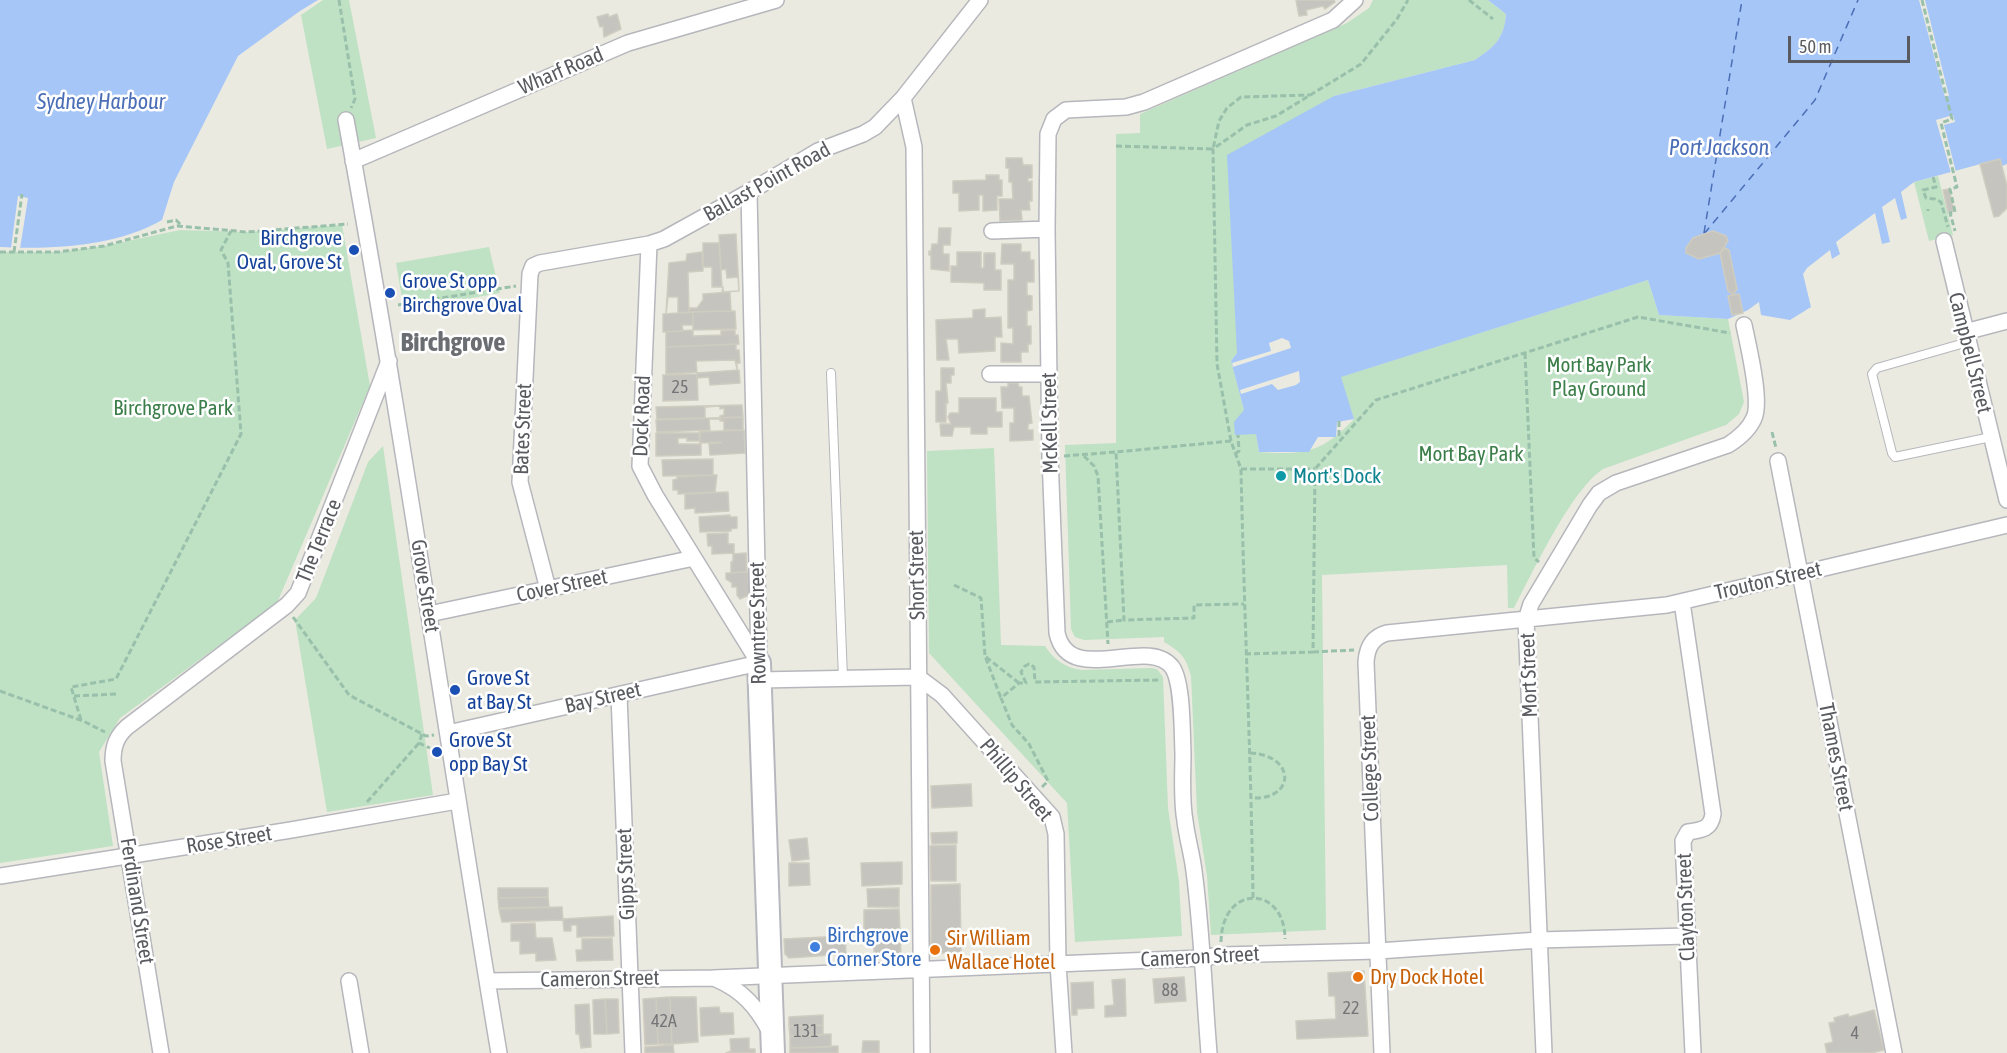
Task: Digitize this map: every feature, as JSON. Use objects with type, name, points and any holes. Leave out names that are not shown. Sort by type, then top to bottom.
[{"type":"street","name":"Wharf Road","points":[[353,161],[628,43],[776,0]]},
{"type":"street","name":"Ballast Point Road","points":[[534,266],[540,263],[649,244],[664,239],[818,151],[875,128],[903,98],[980,0]]},
{"type":"street","name":"McKell Street","points":[[1178,679],[1172,666],[1163,660],[1150,657],[1080,659],[1067,653],[1060,645],[1057,633],[1050,457],[1048,134],[1054,119],[1066,110],[1126,108],[1144,102],[1333,20],[1355,0]]},
{"type":"street","name":"Short Street","points":[[903,98],[914,147],[922,1053]]},
{"type":"street","name":"Grove Street","points":[[346,120],[389,361],[457,801],[500,1053]]},
{"type":"street","name":"Rowntree Street","points":[[749,192],[759,672],[773,1044]]},
{"type":"street","points":[[992,231],[1047,229]]},
{"type":"street","name":"Campbell Street","points":[[1950,237],[1966,337],[2007,498]]},
{"type":"street","name":"Dock Road","points":[[649,244],[640,466],[655,495],[733,618],[759,672]]},
{"type":"street","name":"Bates Street","points":[[534,266],[530,274],[520,482],[548,590]]},
{"type":"street","points":[[1966,337],[2007,321]]},
{"type":"street","name":"Mort Street","points":[[1544,1053],[1526,620],[1531,604],[1599,493],[1616,483],[1728,445],[1738,439],[1755,417],[1757,401],[1745,329]]},
{"type":"street","name":"The Terrace","points":[[115,743],[127,727],[287,605],[298,593],[389,361]]},
{"type":"street","points":[[990,374],[1049,374]]},
{"type":"street","name":"Thames Street","points":[[1778,461],[1894,1053]]},
{"type":"street","name":"Trouton Street","points":[[1526,620],[1682,602],[2007,525]]},
{"type":"street","name":"Cover Street","points":[[429,614],[694,558]]},
{"type":"street","name":"Clayton Street","points":[[1682,602],[1713,813],[1709,826],[1702,830],[1688,832],[1683,841],[1693,1053]]},
{"type":"street","points":[[733,618],[747,621],[758,617]]},
{"type":"street","points":[[1367,652],[1375,639],[1387,633],[1526,620]]},
{"type":"street","name":"College Street","points":[[1367,652],[1382,1053]]},
{"type":"street","name":"Bay Street","points":[[448,734],[620,695],[759,672],[843,678],[918,677]]},
{"type":"street","name":"Phillip Street","points":[[918,677],[942,695],[1052,817],[1056,834],[1058,964],[1064,1053]]},
{"type":"street","points":[[1178,679],[1182,726],[1184,819],[1194,870],[1209,1053]]},
{"type":"street","name":"Gipps Street","points":[[620,695],[633,1053]]},
{"type":"street","name":"Ferdinand Street","points":[[115,743],[129,855],[161,1053]]},
{"type":"street","name":"Rose Street","points":[[0,876],[457,801]]},
{"type":"street","name":"Cameron Street","points":[[487,981],[713,978],[1202,958],[1221,955],[1378,951],[1539,940],[1687,936]]},
{"type":"street","name":"Cameron Street","points":[[713,978],[727,984],[755,1006],[773,1044]]},
{"type":"street","points":[[349,981],[361,1053]]},
{"type":"lane","points":[[1966,337],[1877,368],[1872,374],[1892,453],[1895,457],[1991,437]]},
{"type":"lane","points":[[831,373],[843,678]]},
{"type":"path","points":[[339,0],[355,99],[346,120]]},
{"type":"path","points":[[1116,146],[1213,149],[1247,125],[1276,116],[1361,64],[1397,19],[1408,0]]},
{"type":"path","points":[[1469,0],[1493,19]]},
{"type":"path","points":[[1922,0],[1952,119],[1941,123],[1957,187],[1950,189],[1955,212],[1950,213],[1950,237]]},
{"type":"path","points":[[1253,898],[1252,798],[1240,469],[1231,441],[1217,364],[1213,149],[1219,122],[1227,108],[1241,97],[1312,94]]},
{"type":"path","points":[[1933,177],[1936,187],[1923,190],[1926,198],[1939,200],[1942,204],[1948,227],[1942,232],[1950,237]]},
{"type":"path","points":[[14,252],[22,195]]},
{"type":"path","points":[[167,222],[176,220],[183,226]]},
{"type":"path","points":[[0,252],[58,252],[104,246],[183,226],[247,232],[366,223]]},
{"type":"path","points":[[81,720],[71,687],[116,679],[241,434],[228,263],[221,250],[231,231]]},
{"type":"path","points":[[398,305],[530,284]]},
{"type":"path","points":[[1314,652],[1315,469],[1376,400],[1638,317],[1731,333],[1745,329]]},
{"type":"path","points":[[1525,353],[1534,558],[1551,572]]},
{"type":"path","points":[[1339,421],[1341,439]]},
{"type":"path","points":[[1236,454],[1239,451],[1238,435]]},
{"type":"path","points":[[1050,457],[1084,456],[1231,441]]},
{"type":"path","points":[[1116,452],[1124,620]]},
{"type":"path","points":[[1084,456],[1094,466],[1098,476],[1109,658]]},
{"type":"path","points":[[1240,469],[1315,469]]},
{"type":"path","points":[[954,585],[981,598],[985,656],[1012,725],[1029,744],[1048,781],[1032,796]]},
{"type":"path","points":[[1107,622],[1194,618],[1194,605],[1244,604]]},
{"type":"path","points":[[287,605],[295,620],[349,695],[426,736],[448,734]]},
{"type":"path","points":[[1245,654],[1353,650],[1367,652]]},
{"type":"path","points":[[985,656],[1019,683],[1178,679]]},
{"type":"path","points":[[1026,683],[1021,672],[1024,666],[1029,664],[1035,671],[1035,682]]},
{"type":"path","points":[[1001,698],[1019,683]]},
{"type":"path","points":[[0,691],[81,720],[115,743]]},
{"type":"path","points":[[74,696],[117,694]]},
{"type":"path","points":[[366,802],[419,743],[422,734]]},
{"type":"path","points":[[419,743],[430,748]]},
{"type":"path","points":[[1250,753],[1273,758],[1284,770],[1285,777],[1283,785],[1272,795],[1252,798]]},
{"type":"path","points":[[1221,955],[1221,926],[1228,912],[1237,902],[1253,898],[1264,900],[1276,908],[1282,918],[1285,936],[1284,953]]},
{"type":"green space","points":[[323,0],[349,0],[376,138],[327,149],[301,15]]},
{"type":"green space","name":"Mort Bay Park","points":[[1373,0],[1488,0],[1506,14],[1505,23],[1497,41],[1475,60],[1334,96],[1237,353],[1231,361],[1244,410],[1256,434],[1259,452],[1300,452],[1322,445],[1343,430],[1354,419],[1340,377],[1648,280],[1659,315],[1728,319],[1744,402],[1739,414],[1726,425],[1603,469],[1578,495],[1566,513],[1514,608],[1508,608],[1507,565],[1322,575],[1326,930],[1211,935],[1207,876],[1197,812],[1191,676],[1187,664],[1179,652],[1164,642],[1164,637],[1084,640],[1075,637],[1071,629],[1065,445],[1116,443],[1116,134],[1140,133],[1140,114],[1347,23],[1369,8]]},
{"type":"green space","points":[[1938,176],[1953,235],[1929,241],[1914,182]]},
{"type":"green space","name":"Birchgrove Park","points":[[342,225],[370,386],[277,603],[120,718],[99,752],[113,846],[0,863],[0,252],[58,252],[104,246],[180,230],[247,232]]},
{"type":"green space","points":[[489,247],[500,293],[404,310],[396,263]]},
{"type":"green space","points":[[383,446],[433,795],[327,812],[295,620],[316,598],[368,462]]},
{"type":"green space","points":[[994,448],[1001,645],[1045,646],[1061,662],[1076,669],[1151,668],[1157,669],[1163,677],[1168,808],[1179,881],[1182,936],[1075,942],[1067,803],[929,653],[927,451]]},
{"type":"water","name":"Sydney Harbour","points":[[0,0],[318,0],[238,56],[174,182],[162,220],[125,236],[105,241],[62,247],[20,248],[0,247]]},
{"type":"water","name":"Port Jackson","points":[[1488,0],[2007,0],[2007,164],[2002,166],[1999,159],[1914,182],[1901,192],[1907,218],[1901,220],[1895,198],[1882,207],[1890,242],[1882,244],[1875,213],[1836,242],[1840,254],[1832,259],[1830,250],[1807,268],[1803,274],[1811,307],[1790,320],[1761,315],[1759,302],[1728,319],[1659,315],[1648,280],[1341,377],[1354,419],[1337,422],[1336,437],[1318,437],[1309,452],[1259,452],[1256,434],[1235,435],[1234,422],[1244,410],[1231,361],[1237,353],[1227,155],[1334,96],[1475,60],[1497,41],[1505,23],[1506,14]]},
{"type":"pier","points":[[1919,0],[1925,0],[1949,96],[1945,97]]},
{"type":"pier","points":[[1953,115],[1955,122],[1944,125],[1956,172],[1951,173],[1936,120]]},
{"type":"pier","points":[[18,196],[28,198],[20,249],[11,248]]},
{"type":"pier","points":[[1282,338],[1289,341],[1291,348],[1233,367],[1232,363],[1271,351],[1269,343]]},
{"type":"pier","points":[[1299,371],[1300,382],[1296,385],[1278,390],[1272,384],[1241,394],[1240,390]]},
{"type":"building","points":[[1296,0],[1334,0],[1335,2],[1325,9],[1323,6],[1306,10],[1307,15],[1299,16]]},
{"type":"building","points":[[608,14],[609,17],[617,14],[621,29],[604,37],[603,26],[600,27],[597,17]]},
{"type":"building","points":[[1006,158],[1022,158],[1023,165],[1032,165],[1032,178],[1028,178],[1028,182],[1032,181],[1032,201],[1029,201],[1030,210],[1021,210],[1022,220],[1000,221],[999,199],[1013,199],[1012,182],[1009,182]]},
{"type":"building","points":[[2000,159],[2007,186],[2007,208],[1999,216],[1994,217],[1980,164]]},
{"type":"building","points":[[986,175],[999,175],[999,180],[1002,180],[1002,196],[997,196],[997,210],[983,211],[983,195],[979,195],[979,210],[959,211],[959,193],[953,193],[953,181],[986,180]]},
{"type":"building","points":[[1949,189],[1954,211],[1948,212],[1943,190]]},
{"type":"building","points":[[939,228],[951,228],[950,245],[943,245],[943,254],[949,254],[949,271],[931,269],[929,251],[931,252],[932,244],[938,244]]},
{"type":"building","points":[[1713,231],[1726,236],[1728,241],[1720,253],[1699,259],[1686,253],[1686,248],[1693,238]]},
{"type":"building","points":[[736,234],[739,291],[738,277],[727,278],[726,269],[721,270],[719,235]]},
{"type":"building","points":[[703,243],[719,243],[722,287],[712,287],[712,267],[703,267]]},
{"type":"building","points":[[1002,244],[1021,244],[1021,252],[1030,252],[1030,260],[1034,260],[1034,282],[1027,282],[1027,295],[1032,296],[1032,310],[1027,311],[1027,326],[1031,326],[1031,344],[1028,344],[1028,352],[1021,352],[1021,362],[1001,362],[1001,343],[1013,344],[1013,328],[1008,328],[1008,280],[1014,280],[1014,264],[1001,264]]},
{"type":"building","points":[[1725,248],[1729,250],[1737,289],[1733,295],[1728,291],[1720,253]]},
{"type":"building","points":[[702,252],[703,271],[688,272],[689,312],[678,313],[678,297],[668,297],[666,314],[669,263],[686,261],[687,254]]},
{"type":"building","points":[[957,252],[981,252],[981,268],[984,268],[984,253],[995,253],[995,270],[1001,270],[1001,290],[984,290],[984,283],[951,282],[951,266],[957,266]]},
{"type":"building","points":[[730,292],[731,311],[689,312],[689,308],[697,308],[703,300],[703,294]]},
{"type":"building","points":[[1739,294],[1743,313],[1732,315],[1728,296]]},
{"type":"building","points":[[985,309],[985,318],[1001,317],[1002,337],[995,337],[995,351],[959,353],[958,339],[946,339],[949,360],[937,360],[936,320],[973,318],[973,310]]},
{"type":"building","points":[[735,311],[736,329],[693,330],[693,312]]},
{"type":"building","points":[[693,312],[693,325],[682,325],[683,331],[663,332],[663,314]]},
{"type":"building","points":[[693,330],[693,336],[721,335],[721,331],[735,330],[739,344],[666,347],[666,332]]},
{"type":"building","points":[[736,344],[740,363],[737,363],[737,369],[735,360],[696,361],[697,372],[666,374],[666,347]]},
{"type":"building","points":[[941,368],[954,368],[954,375],[951,375],[951,383],[946,383],[948,403],[946,403],[946,422],[936,422],[936,391],[941,391]]},
{"type":"building","points":[[739,370],[740,383],[710,385],[709,377],[697,378],[697,373]]},
{"type":"building","points":[[697,374],[698,400],[663,401],[663,375]]},
{"type":"building","points":[[1008,383],[1018,383],[1019,387],[1022,387],[1022,396],[1029,396],[1032,423],[1028,424],[1028,430],[1033,430],[1033,440],[1010,441],[1010,423],[1014,423],[1014,408],[1002,408],[1001,387],[1008,387]]},
{"type":"building","points":[[959,398],[996,398],[996,412],[1002,412],[1002,427],[987,427],[987,434],[971,434],[971,427],[954,427],[952,436],[941,436],[940,424],[951,424],[948,417],[950,413],[959,413]]},
{"type":"building","points":[[742,405],[743,417],[720,418],[724,415],[724,408],[720,409],[720,406],[705,407],[705,418],[657,419],[656,407]]},
{"type":"building","points":[[743,417],[743,430],[724,430],[724,421],[709,419],[710,430],[657,432],[656,420]]},
{"type":"building","points":[[744,430],[745,453],[710,455],[709,444],[721,442],[700,443],[699,432]]},
{"type":"building","points":[[656,433],[700,433],[700,441],[678,438],[678,444],[701,444],[701,455],[656,456]]},
{"type":"building","points":[[713,459],[713,475],[663,476],[662,460]]},
{"type":"building","points":[[717,475],[715,492],[678,494],[678,490],[673,490],[673,480],[677,477]]},
{"type":"building","points":[[728,492],[729,511],[695,513],[695,508],[685,509],[685,494]]},
{"type":"building","points":[[730,515],[730,517],[737,517],[737,528],[731,531],[700,532],[699,517]]},
{"type":"building","points":[[728,533],[728,544],[734,544],[734,553],[712,554],[712,546],[708,546],[707,534]]},
{"type":"building","points":[[746,553],[747,572],[731,573],[733,554]]},
{"type":"building","points":[[748,572],[749,595],[740,599],[737,595],[737,587],[732,587],[732,583],[726,579],[726,573]]},
{"type":"building","points":[[971,784],[972,806],[932,808],[931,786]]},
{"type":"building","points":[[957,832],[957,843],[932,844],[931,833]]},
{"type":"building","points":[[807,838],[809,859],[792,861],[789,840]]},
{"type":"building","points":[[956,845],[956,881],[931,881],[930,846]]},
{"type":"building","points":[[902,862],[902,884],[862,886],[861,863]]},
{"type":"building","points":[[789,863],[809,863],[810,885],[789,886]]},
{"type":"building","points":[[960,884],[961,953],[934,953],[931,949],[931,885]]},
{"type":"building","points":[[498,888],[548,888],[548,897],[498,898]]},
{"type":"building","points":[[899,888],[899,907],[868,907],[867,889]]},
{"type":"building","points":[[548,897],[549,907],[499,908],[498,898]]},
{"type":"building","points":[[562,907],[563,920],[502,922],[499,909]]},
{"type":"building","points":[[899,909],[900,932],[864,933],[864,910]]},
{"type":"building","points":[[613,916],[614,936],[577,937],[577,925],[571,925],[571,931],[564,931],[563,919]]},
{"type":"building","points":[[535,923],[536,938],[552,938],[556,960],[536,961],[536,953],[520,954],[520,941],[511,941],[511,924]]},
{"type":"building","points":[[900,934],[901,957],[874,958],[874,935]]},
{"type":"building","name":"Birchgrove Corner Store","points":[[845,936],[846,954],[789,958],[785,954],[784,939]]},
{"type":"building","points":[[612,938],[613,960],[577,961],[576,950],[582,950],[582,939]]},
{"type":"building","points":[[1364,971],[1368,1036],[1297,1039],[1296,1021],[1336,1019],[1335,996],[1329,996],[1328,973]]},
{"type":"building","points":[[1184,977],[1186,1001],[1155,1003],[1153,979]]},
{"type":"building","points":[[1125,979],[1126,1016],[1105,1017],[1105,1006],[1114,1005],[1112,980]]},
{"type":"building","points":[[1093,982],[1094,1008],[1077,1009],[1077,1015],[1072,1015],[1071,983]]},
{"type":"building","points":[[670,997],[672,1044],[658,1044],[656,998]]},
{"type":"building","points":[[670,997],[696,997],[698,1042],[672,1044]]},
{"type":"building","points":[[656,998],[658,1044],[645,1045],[643,999]]},
{"type":"building","points":[[605,999],[618,999],[619,1033],[607,1034]]},
{"type":"building","points":[[605,999],[607,1034],[594,1034],[593,1000]]},
{"type":"building","points":[[589,1004],[591,1047],[581,1048],[579,1034],[576,1034],[575,1005]]},
{"type":"building","points":[[719,1007],[720,1013],[733,1013],[734,1034],[701,1036],[700,1008]]},
{"type":"building","points":[[1874,1010],[1884,1050],[1871,1053],[1827,1053],[1825,1044],[1833,1042],[1829,1023],[1835,1022],[1834,1018],[1848,1014],[1849,1017]]},
{"type":"building","points":[[823,1015],[823,1025],[789,1026],[789,1017]]},
{"type":"building","points":[[823,1025],[823,1035],[790,1036],[789,1026]]},
{"type":"building","points":[[831,1034],[831,1047],[790,1048],[790,1036]]},
{"type":"building","points":[[749,1038],[749,1049],[755,1049],[755,1053],[726,1053],[731,1051],[730,1039]]},
{"type":"building","points":[[863,1041],[879,1041],[879,1053],[862,1053]]},
{"type":"building","points":[[673,1045],[674,1053],[645,1053],[645,1047]]},
{"type":"building","points":[[838,1046],[838,1053],[790,1053],[790,1048]]},
{"type":"ferry route","points":[[1704,233],[1742,0]]},
{"type":"ferry route","points":[[1704,234],[1815,100],[1858,0]]},
{"type":"place","name":"Birchgrove Oval, Grove St","points":[[354,250]]},
{"type":"place","name":"Grove St opp Birchgrove Oval","points":[[390,293]]},
{"type":"place","name":"Mort's Dock","points":[[1281,476]]},
{"type":"place","name":"Grove St at Bay St","points":[[455,690]]},
{"type":"place","name":"Grove St opp Bay St","points":[[437,752]]},
{"type":"place","name":"Birchgrove Corner Store","points":[[815,947]]},
{"type":"place","name":"Sir William Wallace Hotel","points":[[935,950]]},
{"type":"place","name":"Dry Dock Hotel","points":[[1358,977]]},
{"type":"district","name":"Birchgrove","points":[[453,342]]},
{"type":"park label","name":"Mort Bay Park Play Ground","points":[[1599,377]]}]
